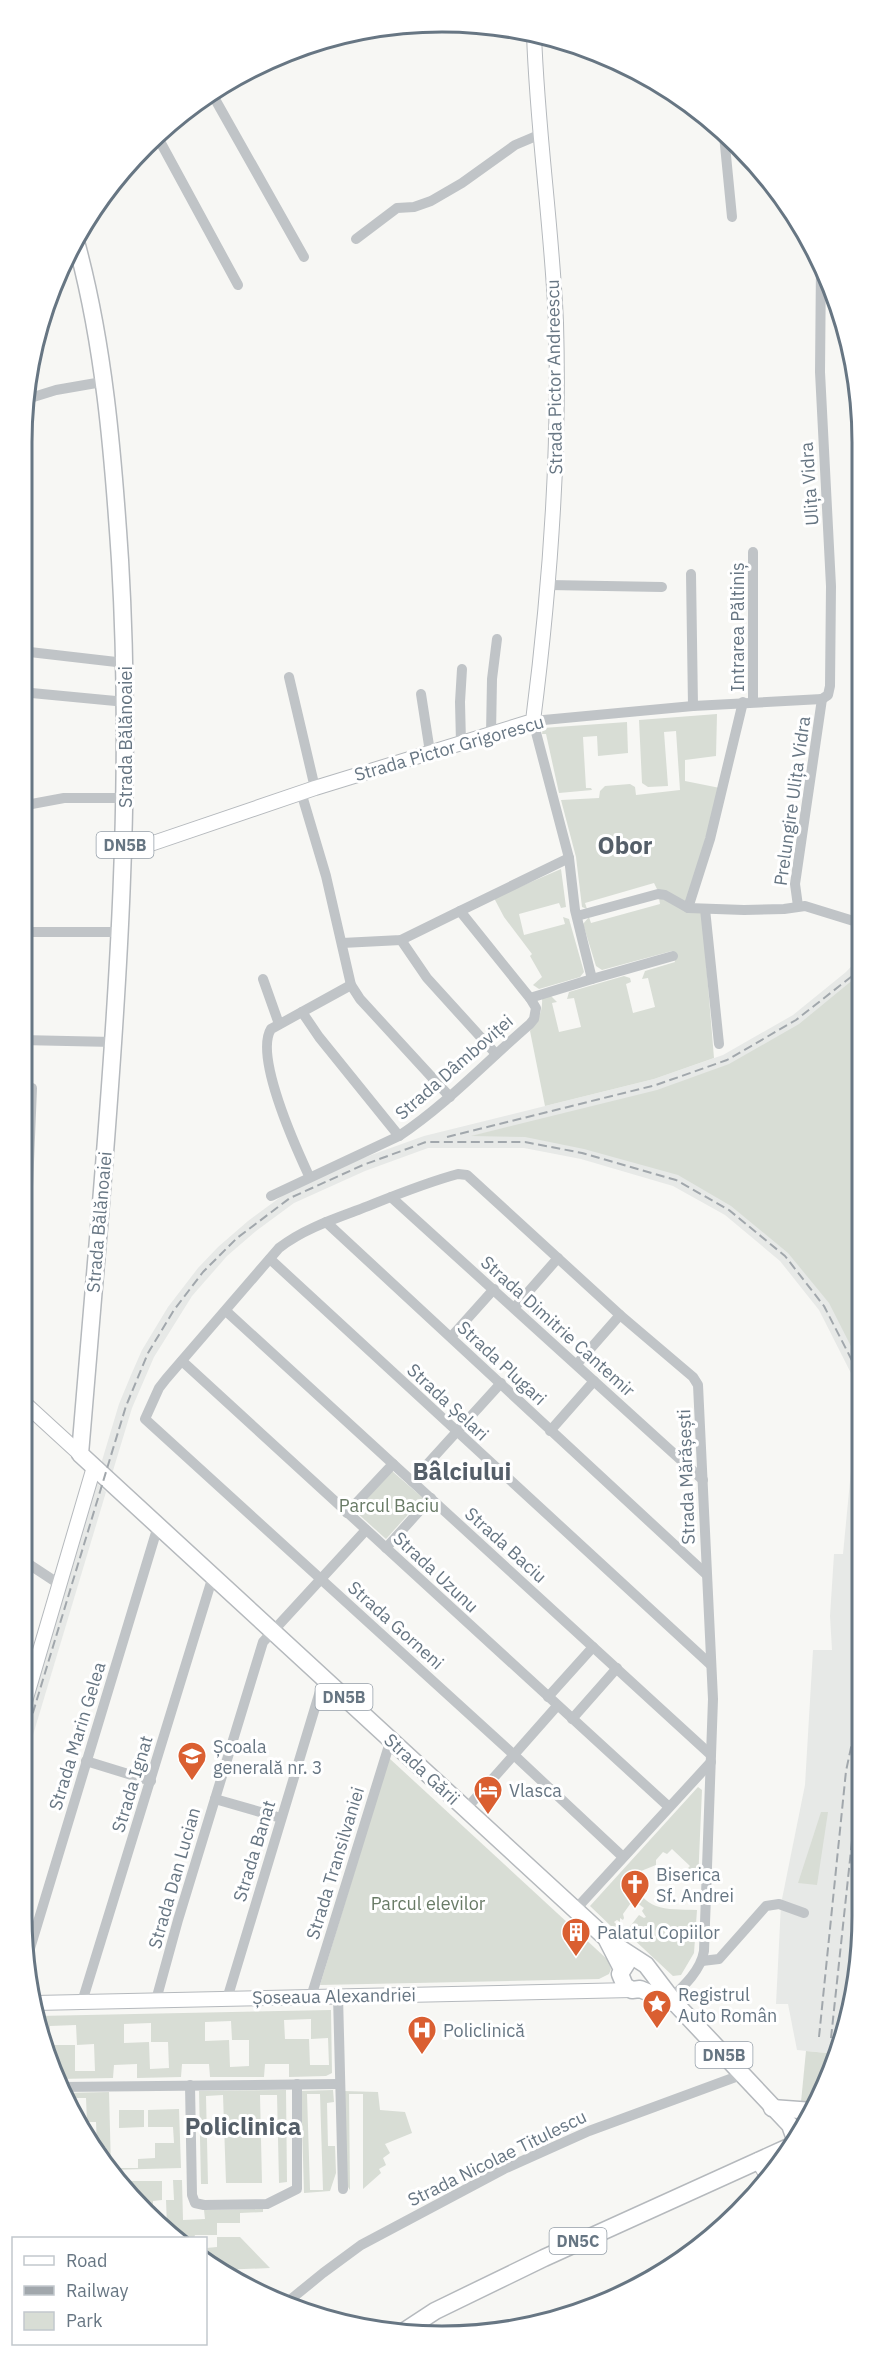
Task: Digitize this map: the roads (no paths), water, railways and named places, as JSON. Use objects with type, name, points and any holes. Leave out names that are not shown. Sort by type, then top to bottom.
[{"type":"main road","name":"Strada Bălănoaiei","points":[[78,251],[88,291],[102,382],[115,499],[126,702],[126,798],[120,932],[80,1454]]},
{"type":"main road","name":"Strada Gării","points":[[80,1454],[609,1941],[621,1972]]},
{"type":"main road","name":"DN5B","points":[[609,1941],[644,1966],[673,2001],[791,2128]]},
{"type":"main road","points":[[621,1972],[627,1963],[644,1966],[648,1983],[636,1990]]},
{"type":"main road","name":"DN5B","points":[[621,1972],[623,1984],[673,2001]]},
{"type":"main road","points":[[772,2108],[802,2110]]},
{"type":"main road","name":"DN5C","points":[[414,2325],[435,2311],[553,2253],[775,2153]]},
{"type":"main road","points":[[758,2160],[770,2161]]},
{"type":"street","name":"Strada Pictor Andreescu","points":[[533,721],[549,585],[556,481],[557,375],[553,266],[535,42]]},
{"type":"street","points":[[216,100],[304,257]]},
{"type":"street","points":[[356,239],[397,208],[414,207],[431,201],[462,183],[510,148],[542,134]]},
{"type":"street","points":[[161,143],[238,285]]},
{"type":"street","points":[[725,146],[732,217]]},
{"type":"street","name":"Ulița Vidra","points":[[821,287],[820,389],[831,606],[830,686],[828,695],[822,699]]},
{"type":"street","points":[[34,397],[56,390],[102,382]]},
{"type":"street","name":"Intrarea Păltiniș","points":[[688,908],[710,839],[748,702],[753,552]]},
{"type":"street","points":[[691,574],[693,706]]},
{"type":"street","points":[[549,585],[662,587]]},
{"type":"street","points":[[491,734],[492,679],[496,639]]},
{"type":"street","points":[[32,652],[125,663]]},
{"type":"street","points":[[461,743],[459,702],[462,669]]},
{"type":"street","points":[[289,677],[315,788]]},
{"type":"street","points":[[32,693],[126,702]]},
{"type":"street","points":[[421,694],[430,752]]},
{"type":"street","name":"Strada Pictor Grigorescu","points":[[124,853],[301,792],[533,721],[693,706],[822,699]]},
{"type":"street","name":"Prelungire Ulița Vidra","points":[[798,906],[795,884],[822,699]]},
{"type":"street","points":[[533,721],[569,858],[577,916],[592,979]]},
{"type":"street","points":[[301,792],[326,876],[351,985],[360,999],[450,1096]]},
{"type":"street","points":[[32,804],[64,798],[126,798]]},
{"type":"street","points":[[342,943],[400,940],[569,858]]},
{"type":"street","points":[[577,916],[658,894],[665,895],[688,908],[774,909],[805,906],[852,920]]},
{"type":"street","points":[[705,909],[719,1044]]},
{"type":"street","points":[[460,911],[530,998],[674,956]]},
{"type":"street","points":[[32,932],[120,932]]},
{"type":"street","points":[[400,940],[427,978],[496,1054]]},
{"type":"street","points":[[263,980],[279,1024]]},
{"type":"street","points":[[309,1176],[283,1119],[272,1073],[267,1037],[271,1029],[279,1024],[351,985]]},
{"type":"street","name":"Strada Dâmboviței","points":[[271,1196],[309,1176],[399,1136],[423,1119],[534,1019],[536,1008],[530,998]]},
{"type":"street","points":[[302,1011],[319,1037],[399,1136]]},
{"type":"street","points":[[32,1040],[113,1042]]},
{"type":"street","name":"Strada Mărășești","points":[[391,1197],[452,1176],[467,1175],[696,1381],[699,1390],[711,1665],[711,1758],[702,1960]]},
{"type":"street","points":[[182,1361],[279,1248],[327,1222],[391,1197]]},
{"type":"street","name":"Strada Dimitrie Cantemir","points":[[391,1197],[703,1479]]},
{"type":"street","name":"Strada Plugari","points":[[327,1222],[706,1574]]},
{"type":"street","points":[[514,1307],[558,1258]]},
{"type":"street","name":"Strada Șelari","points":[[270,1259],[456,1433],[711,1665]]},
{"type":"street","points":[[451,1337],[494,1289]]},
{"type":"street","name":"Strada Baciu","points":[[226,1311],[617,1668],[711,1758]]},
{"type":"street","points":[[577,1364],[620,1315]]},
{"type":"street","name":"Strada Gorneni","points":[[182,1361],[159,1388],[145,1419],[623,1857]]},
{"type":"street","name":"Strada Uzunu","points":[[182,1361],[669,1807]]},
{"type":"street","points":[[550,1431],[594,1381]]},
{"type":"street","points":[[412,1481],[501,1383]]},
{"type":"street","points":[[32,1410],[80,1454]]},
{"type":"street","points":[[347,1513],[393,1464]]},
{"type":"street","points":[[32,1663],[59,1584],[94,1467]]},
{"type":"street","points":[[386,1548],[431,1498]]},
{"type":"street","name":"Strada Marin Gelea","points":[[32,1942],[158,1526]]},
{"type":"street","name":"Strada Dan Lucian","points":[[156,2001],[262,1645],[366,1530]]},
{"type":"street","points":[[32,1566],[59,1584]]},
{"type":"street","name":"Strada Ignat","points":[[82,2002],[213,1576]]},
{"type":"street","points":[[548,1697],[593,1647]]},
{"type":"street","points":[[572,1719],[617,1668]]},
{"type":"street","name":"Strada Banat","points":[[227,1999],[324,1678]]},
{"type":"street","points":[[466,1809],[557,1706]]},
{"type":"street","name":"Strada Transilvaniei","points":[[311,1997],[391,1739]]},
{"type":"street","points":[[575,1910],[711,1758]]},
{"type":"street","points":[[87,1761],[151,1781]]},
{"type":"street","points":[[215,1799],[281,1818]]},
{"type":"street","points":[[673,2001],[702,1960],[719,1959],[766,1906],[779,1904],[804,1913]]},
{"type":"street","points":[[600,1990],[621,1972]]},
{"type":"street","name":"Șoseaua Alexandriei","points":[[41,2003],[636,1990]]},
{"type":"street","points":[[338,1996],[343,2189]]},
{"type":"street","name":"Strada Nicolae Titulescu","points":[[293,2297],[351,2251],[536,2154],[590,2131],[741,2075]]},
{"type":"street","points":[[190,2085],[192,2195],[195,2203],[204,2205],[267,2204],[297,2189],[297,2084]]},
{"type":"street","points":[[69,2086],[339,2084]]},
{"type":"street","points":[[758,2160],[763,2170]]},
{"type":"railway","points":[[447,1137],[656,1085],[727,1060],[796,1020],[852,976]]},
{"type":"railway","points":[[32,1716],[126,1406],[148,1353],[174,1310],[203,1272],[237,1238],[290,1198],[363,1165],[426,1142],[525,1142],[582,1153],[676,1180],[729,1210],[785,1256],[824,1306],[852,1360]]},
{"type":"railway","points":[[819,2037],[846,1771],[852,1743]]},
{"type":"railway","points":[[831,2038],[852,1841]]},
{"type":"place","name":"Școala generală nr. 3","points":[[192,1782]]},
{"type":"place","name":"Vlasca","points":[[488,1816]]},
{"type":"place","name":"Biserica Sf. Andrei","points":[[635,1910]]},
{"type":"place","name":"Palatul Copiilor","points":[[576,1958]]},
{"type":"place","name":"Registrul Auto Român","points":[[657,2030]]},
{"type":"place","name":"Policlinică","points":[[422,2056]]},
{"type":"district","name":"Obor","points":[[625,845]]},
{"type":"district","name":"Bâlciului","points":[[462,1471]]},
{"type":"district","name":"Policlinica","points":[[243,2126]]},
{"type":"park label","name":"Parcul Baciu","points":[[389,1505]]},
{"type":"park label","name":"Parcul elevilor","points":[[428,1903]]}]
